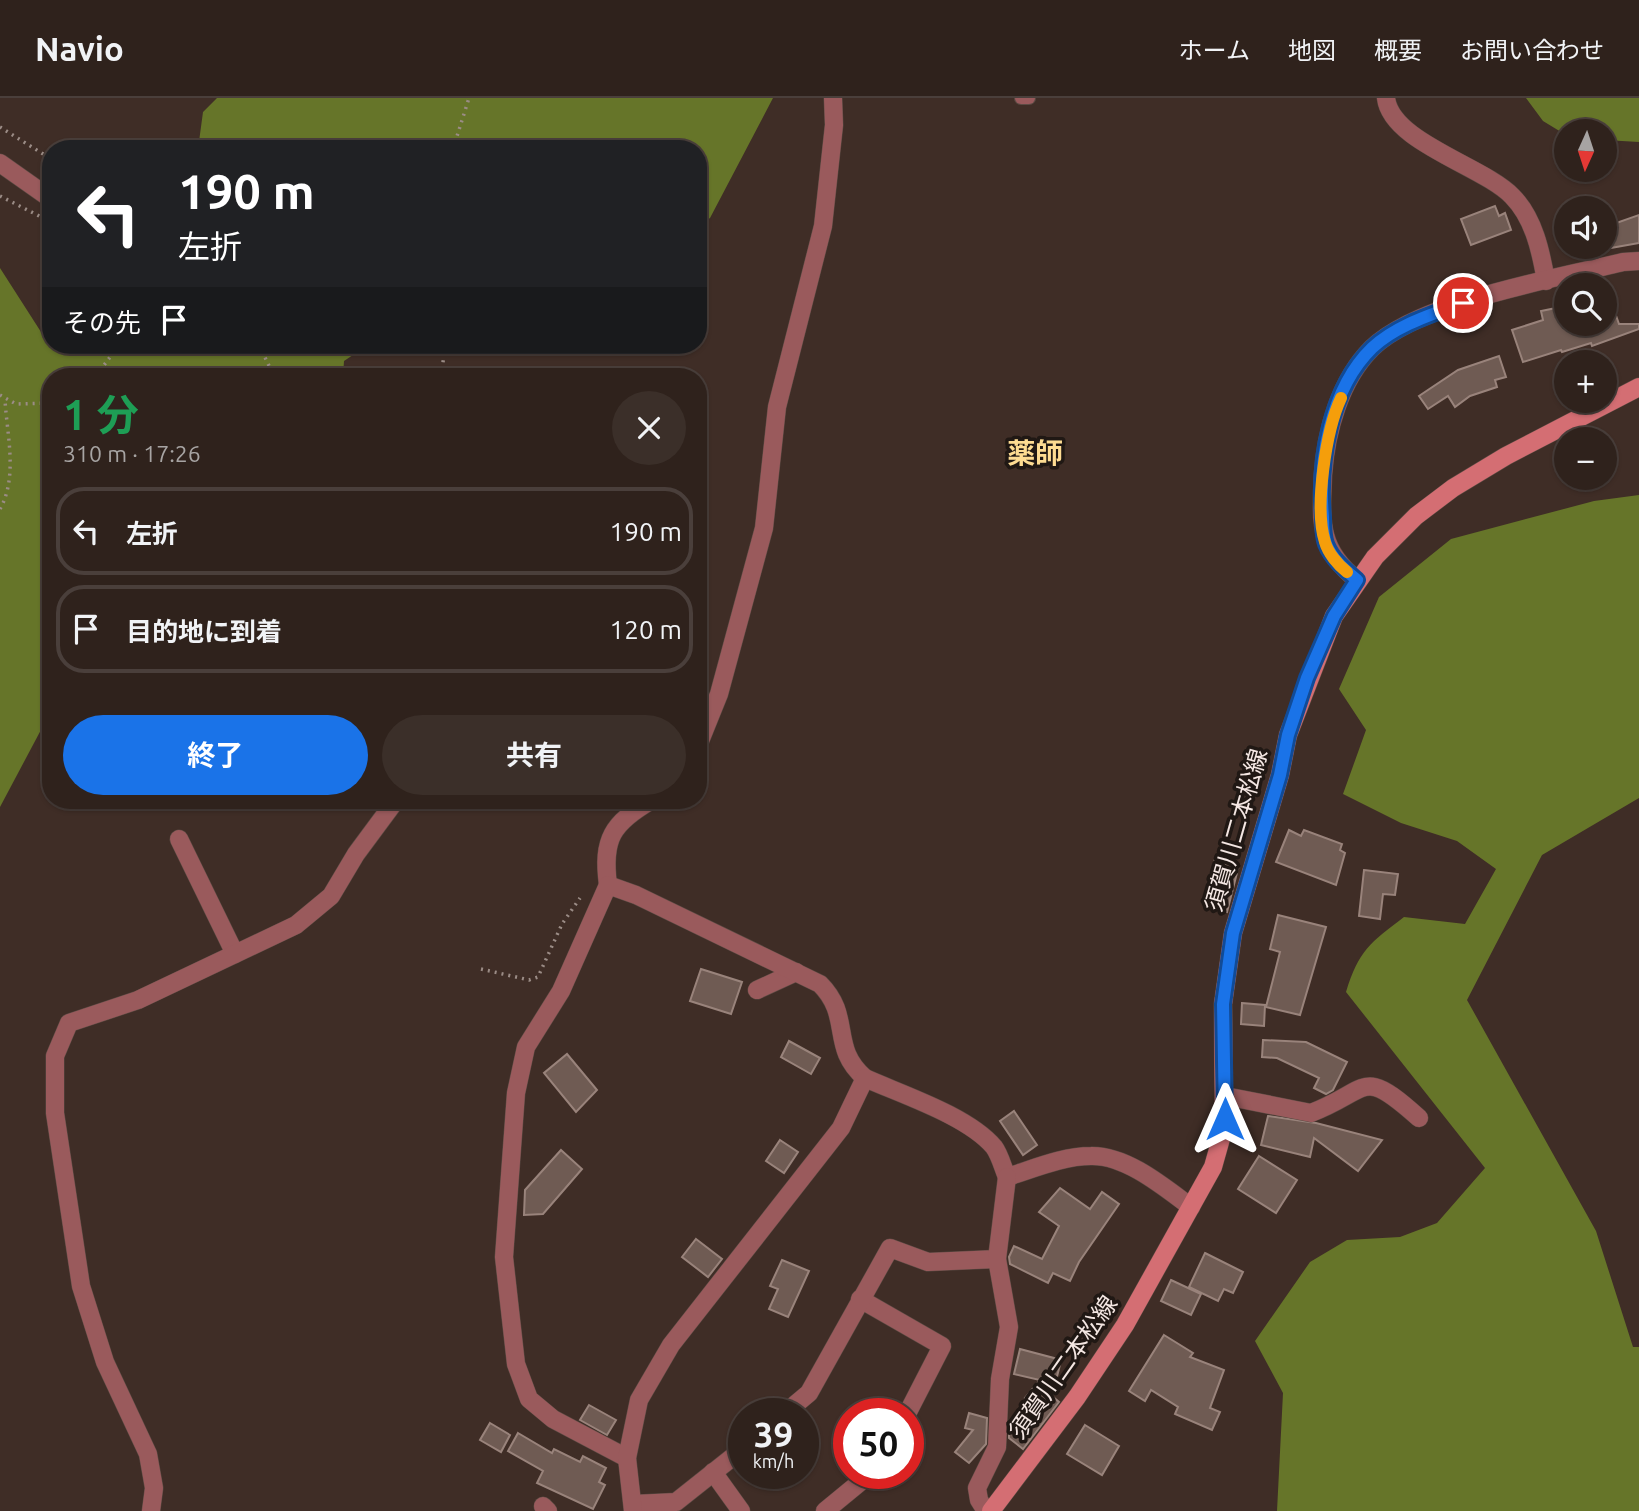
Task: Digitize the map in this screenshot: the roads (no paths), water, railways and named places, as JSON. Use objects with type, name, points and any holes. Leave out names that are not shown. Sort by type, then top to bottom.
[{"type":"main road","name":"須賀川二本松線","points":[[989,1511],[1077,1397],[1118,1335],[1191,1207],[1222,1143],[1223,1004],[1233,933],[1280,775],[1288,735],[1307,678],[1334,616],[1357,580],[1416,516],[1453,488],[1506,456],[1639,387]]},
{"type":"street","points":[[707,724],[719,694],[764,528],[777,407],[823,226],[834,125],[833,98]]},
{"type":"street","points":[[1386,98],[1395,119],[1415,136],[1513,196],[1540,243],[1546,281]]},
{"type":"street","points":[[0,163],[42,193]]},
{"type":"street","points":[[1357,580],[1339,565],[1325,542],[1322,504],[1329,431],[1350,379],[1372,348],[1399,329],[1475,299],[1639,261]]},
{"type":"street","points":[[151,1511],[154,1488],[148,1454],[105,1362],[81,1286],[55,1113],[55,1056],[69,1023],[138,1000],[296,925],[331,896],[356,854],[389,809]]},
{"type":"street","points":[[627,1458],[553,1419],[529,1399],[516,1364],[504,1257],[516,1093],[526,1048],[561,991],[608,885],[605,860],[611,833],[636,809]]},
{"type":"street","points":[[179,839],[235,954]]},
{"type":"street","points":[[608,885],[636,895],[820,984],[832,996],[841,1015],[843,1047],[851,1066],[865,1078],[955,1119],[982,1136],[996,1149],[1007,1177],[996,1259],[1009,1327],[1000,1379],[997,1447],[977,1488],[979,1500],[989,1511]]},
{"type":"street","points":[[757,990],[796,972]]},
{"type":"street","points":[[728,1460],[676,1502],[632,1507],[627,1458],[639,1400],[671,1345],[841,1128],[865,1078]]},
{"type":"street","points":[[1224,1096],[1311,1113],[1363,1085],[1375,1085],[1395,1096],[1419,1118]]},
{"type":"street","points":[[1007,1177],[1074,1157],[1094,1155],[1143,1174],[1191,1207]]},
{"type":"street","points":[[803,1398],[808,1394],[890,1248],[928,1262],[996,1259]]},
{"type":"street","points":[[860,1299],[942,1346],[915,1398]]},
{"type":"street","points":[[713,1472],[741,1511]]},
{"type":"street","points":[[839,1507],[856,1489]]},
{"type":"lane","points":[[1021,98],[1029,98]]},
{"type":"district","name":"薬師","points":[[1035,452]]}]
